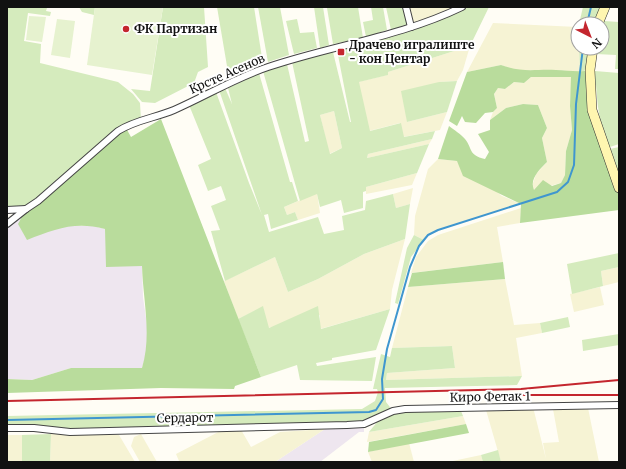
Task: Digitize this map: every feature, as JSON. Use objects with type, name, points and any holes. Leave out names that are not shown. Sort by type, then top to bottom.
[{"type":"main road","points":[[592,56],[590,70],[592,110],[619,188]]},
{"type":"street","points":[[406,7],[411,27]]},
{"type":"street","name":"Крсте Асенов","points":[[7,224],[26,209],[38,202],[118,131],[129,124],[165,114],[217,88],[266,67],[384,37],[462,7]]},
{"type":"street","points":[[7,210],[26,209]]},
{"type":"street","name":"Киро Фетак 1","points":[[364,424],[394,411],[405,409],[619,406]]},
{"type":"street","name":"Сердарот","points":[[7,428],[34,428],[70,432],[364,424]]},
{"type":"shaded area","points":[[406,7],[462,7],[411,27]]},
{"type":"shaded area","points":[[493,23],[570,27],[570,56],[579,56],[580,72],[556,70],[516,71],[501,65],[467,72]]},
{"type":"shaded area","points":[[470,46],[463,70],[457,81],[439,82],[407,122],[447,112],[440,130],[403,137],[400,123],[369,131],[358,82],[387,75],[388,72]]},
{"type":"shaded area","points":[[531,77],[572,77],[570,106],[572,130],[566,151],[565,175],[561,183],[534,190],[532,186],[536,174],[547,162],[542,138],[547,128],[538,105],[523,104],[506,108],[490,120],[493,112],[497,108],[494,94],[498,88],[505,89],[514,82],[524,83]]},
{"type":"shaded area","points":[[334,111],[342,148],[329,154],[320,115]]},
{"type":"shaded area","points":[[432,139],[429,144],[367,158],[368,154]]},
{"type":"shaded area","points":[[438,159],[457,161],[502,196],[521,204],[442,228],[432,232],[424,240],[414,235],[415,216],[428,169]]},
{"type":"shaded area","points":[[417,173],[412,185],[366,194],[366,187]]},
{"type":"shaded area","points":[[413,188],[410,204],[396,208],[393,194]]},
{"type":"shaded area","points":[[317,193],[320,213],[298,220],[295,212],[287,215],[284,207]]},
{"type":"shaded area","points":[[521,208],[520,223],[497,227],[503,262],[411,273],[416,257],[428,241],[438,235]]},
{"type":"shaded area","points":[[26,209],[27,239],[62,226],[94,226],[105,229],[142,266],[143,297],[148,332],[146,355],[142,368],[71,368],[32,380],[7,379],[7,224]]},
{"type":"shaded area","points":[[405,239],[392,290],[390,309],[320,329],[320,315],[268,328],[263,307],[238,319],[224,281],[275,257],[288,292],[318,279],[364,254]]},
{"type":"shaded area","points":[[619,267],[619,282],[603,286],[601,271]]},
{"type":"shaded area","points":[[505,279],[514,325],[540,323],[542,333],[516,338],[522,376],[386,380],[387,373],[455,368],[452,346],[392,348],[408,287]]},
{"type":"shaded area","points":[[600,287],[604,305],[574,312],[570,294]]},
{"type":"shaded area","points":[[533,407],[546,459],[543,443],[559,442],[553,409],[588,408],[599,462],[501,462],[486,410]]},
{"type":"shaded area","points":[[463,416],[466,424],[367,442],[369,432]]},
{"type":"shaded area","points":[[364,424],[364,432],[359,432],[320,462],[275,462],[331,425]]},
{"type":"shaded area","points":[[226,428],[240,428],[251,447],[280,432],[325,429],[275,462],[179,461],[176,454]]},
{"type":"shaded area","points":[[51,434],[119,435],[135,462],[50,462]]},
{"type":"shaded area","points":[[141,434],[157,462],[140,462],[131,446],[134,437]]},
{"type":"shaded area","points":[[7,435],[22,435],[22,462],[7,462]]},
{"type":"shaded area","points":[[409,443],[414,462],[372,462],[368,452]]},
{"type":"shaded area","points":[[481,455],[483,462],[448,462]]},
{"type":"green space","points":[[7,7],[53,7],[47,8],[46,11],[51,12],[50,16],[28,13],[24,41],[41,44],[40,63],[118,82],[133,94],[140,103],[141,120],[129,124],[26,209],[7,210]]},
{"type":"green space","points":[[79,7],[95,7],[94,15],[82,12]]},
{"type":"green space","name":"ФК Партизан","points":[[95,7],[163,7],[152,75],[87,65]]},
{"type":"green space","points":[[163,7],[204,7],[208,67],[198,72],[194,83],[155,103],[142,102],[131,89],[150,91]]},
{"type":"green space","points":[[217,7],[254,7],[263,64],[229,78]]},
{"type":"green space","points":[[258,7],[280,7],[289,55],[268,62]]},
{"type":"green space","points":[[314,7],[323,7],[329,45],[320,48]]},
{"type":"green space","points":[[358,7],[363,38],[333,44],[327,8]]},
{"type":"green space","points":[[371,7],[383,7],[387,30],[366,37],[363,22],[373,20]]},
{"type":"green space","points":[[386,7],[403,7],[408,24],[391,30]]},
{"type":"green space","points":[[468,7],[489,7],[470,46],[388,72],[388,75],[359,82],[370,131],[401,123],[404,137],[435,131],[432,139],[368,154],[367,158],[429,144],[417,173],[366,187],[366,191],[363,192],[363,208],[344,213],[341,200],[320,207],[317,194],[300,201],[263,71],[287,64],[305,142],[309,141],[292,62],[333,52],[351,122],[337,50],[395,35]],"holes":[[[334,111],[342,148],[330,154],[320,115]]]},
{"type":"green space","points":[[583,7],[602,7],[598,16],[581,16]]},
{"type":"green space","points":[[29,16],[46,17],[42,42],[26,40]]},
{"type":"green space","points":[[57,19],[75,21],[70,58],[51,55]]},
{"type":"green space","points":[[297,19],[300,33],[314,32],[317,48],[294,54],[286,21]]},
{"type":"green space","points":[[610,21],[619,22],[619,69],[615,69],[616,55],[610,55]]},
{"type":"green space","points":[[579,56],[588,56],[587,70],[580,72]]},
{"type":"green space","points":[[501,65],[522,70],[590,70],[591,102],[619,188],[619,210],[520,223],[521,204],[463,176],[457,161],[438,159],[449,126],[465,139],[473,154],[485,159],[489,152],[478,134],[490,130],[490,120],[506,108],[523,104],[538,105],[547,128],[542,138],[547,162],[538,171],[534,178],[534,190],[543,180],[552,186],[561,183],[565,175],[566,151],[572,130],[570,106],[571,77],[531,77],[524,83],[514,82],[505,89],[498,88],[494,94],[497,108],[493,112],[485,113],[476,123],[465,122],[462,116],[457,126],[449,121],[467,72]]},
{"type":"green space","points":[[595,71],[619,73],[619,144],[610,147],[603,131],[597,102],[596,85],[594,85]]},
{"type":"green space","points":[[259,73],[290,182],[292,182],[298,201],[284,207],[287,215],[295,212],[298,220],[271,229],[268,214],[264,215],[269,232],[318,217],[324,234],[344,230],[342,216],[365,210],[366,201],[393,194],[396,208],[410,204],[405,239],[364,254],[318,279],[288,292],[275,257],[225,281],[211,231],[220,230],[211,206],[226,200],[221,186],[208,191],[198,165],[211,159],[189,105],[216,92],[262,215],[219,90],[225,88],[232,104],[228,88]]},
{"type":"green space","points":[[457,81],[447,112],[407,122],[401,91],[439,82]]},
{"type":"green space","points":[[161,119],[261,377],[235,386],[234,389],[161,388],[7,393],[7,379],[32,380],[71,368],[142,368],[145,356],[147,330],[142,266],[106,267],[105,229],[84,226],[65,227],[27,240],[18,224],[24,213],[119,132],[126,128],[131,137]]},
{"type":"green space","points":[[619,147],[619,174],[610,149]]},
{"type":"green space","points":[[414,235],[424,240],[411,257],[398,304],[395,303],[407,248]]},
{"type":"green space","points":[[619,253],[619,267],[601,271],[603,286],[572,294],[567,264]]},
{"type":"green space","points":[[503,262],[505,279],[408,287],[412,273]]},
{"type":"green space","points":[[263,306],[269,328],[318,306],[321,329],[390,309],[376,350],[332,358],[332,360],[316,363],[317,366],[376,357],[372,381],[300,380],[297,365],[261,377],[238,319]]},
{"type":"green space","points":[[568,317],[570,327],[542,333],[540,323]]},
{"type":"green space","points":[[619,334],[619,345],[583,351],[582,340]]},
{"type":"green space","points":[[452,346],[455,368],[387,373],[386,380],[522,376],[517,385],[385,388],[386,402],[393,411],[364,424],[70,432],[7,428],[7,416],[362,409],[375,401],[378,392],[377,389],[373,389],[381,354],[390,357],[392,348]]},
{"type":"green space","points":[[397,411],[461,411],[463,416],[369,432],[378,421]]},
{"type":"green space","points":[[466,424],[469,433],[368,452],[369,442]]},
{"type":"green space","points":[[51,434],[50,462],[22,462],[22,435]]},
{"type":"green space","points":[[498,450],[501,462],[483,462],[481,455]]},
{"type":"waterway","points":[[589,16],[591,7]]},
{"type":"waterway","points":[[7,420],[369,412],[376,410],[383,399],[382,379],[387,349],[410,267],[419,246],[428,235],[438,230],[557,192],[568,182],[574,165],[576,104],[582,56]]},
{"type":"railway","points":[[7,401],[521,389],[619,380]]},
{"type":"railway","points":[[499,395],[619,395]]},
{"type":"place","name":"ФК Партизан","points":[[126,29]]},
{"type":"place","name":"Драчево игралиште - кон Центар","points":[[341,52]]}]
